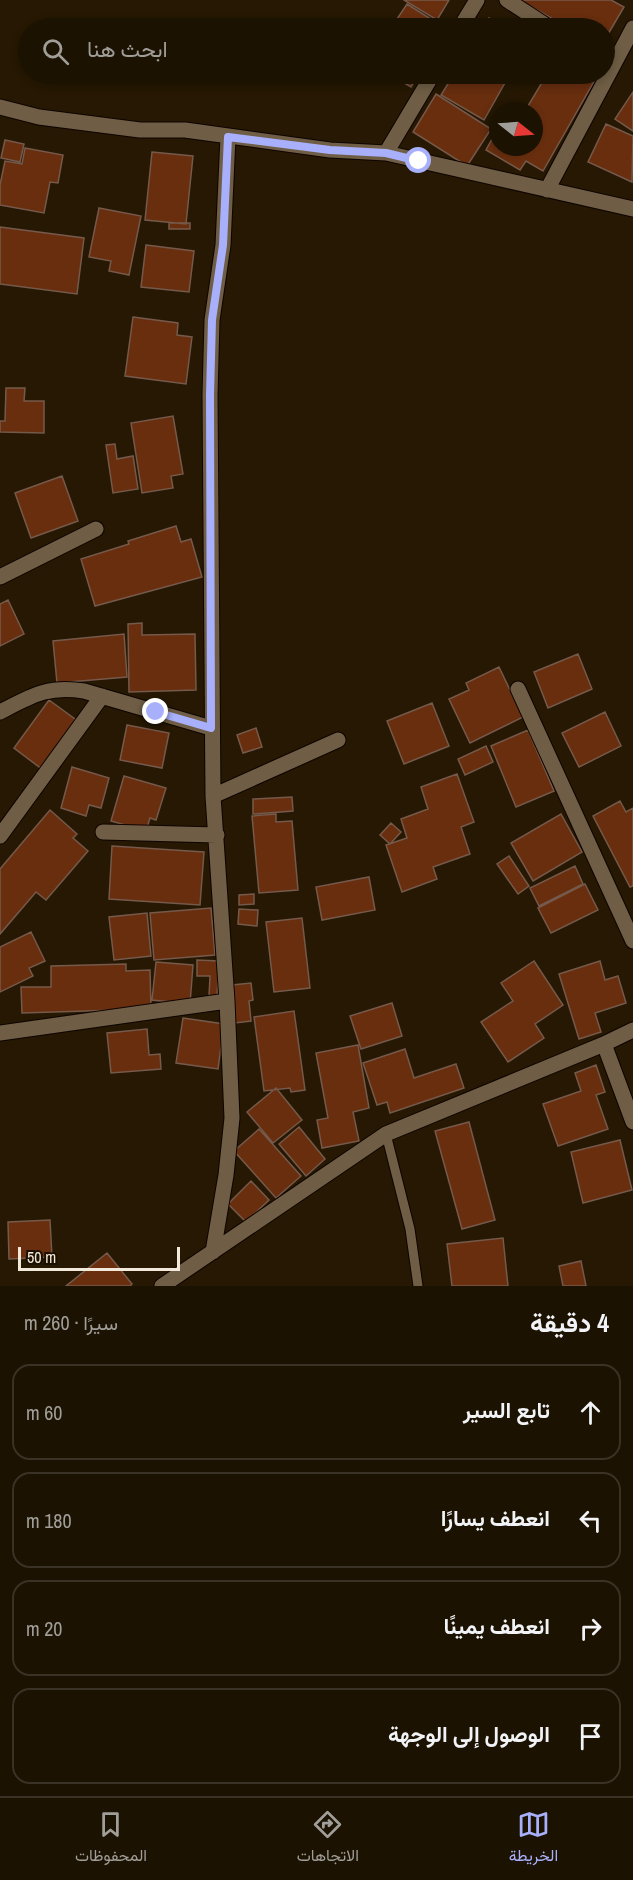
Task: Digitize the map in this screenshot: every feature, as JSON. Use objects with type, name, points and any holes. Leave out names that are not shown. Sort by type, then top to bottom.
[{"type":"street","points":[[466,18],[477,0]]},
{"type":"street","points":[[507,0],[535,18]]},
{"type":"street","points":[[615,55],[633,28]]},
{"type":"street","points":[[386,153],[428,84]]},
{"type":"street","points":[[547,190],[599,84]]},
{"type":"street","points":[[0,107],[51,119],[140,130],[185,130],[330,150],[386,153],[633,208]]},
{"type":"street","points":[[213,1252],[226,1175],[232,1118],[211,728],[210,374],[212,320],[223,245],[228,137]]},
{"type":"street","points":[[0,578],[96,529]]},
{"type":"street","points":[[0,712],[36,693],[68,688],[211,728]]},
{"type":"street","points":[[518,690],[633,941]]},
{"type":"street","points":[[0,836],[102,696]]},
{"type":"street","points":[[213,796],[338,740]]},
{"type":"street","points":[[103,832],[217,835]]},
{"type":"street","points":[[0,1033],[227,1001]]},
{"type":"street","points":[[162,1286],[386,1134],[633,1030]]},
{"type":"street","points":[[604,1044],[633,1122]]},
{"type":"lane","points":[[386,1134],[410,1229],[418,1286]]},
{"type":"building","points":[[404,0],[449,0],[438,18],[434,18]]},
{"type":"building","points":[[519,0],[611,0],[624,7],[615,22],[615,18],[551,18]]},
{"type":"building","points":[[407,4],[429,18],[398,18]]},
{"type":"building","points":[[448,84],[504,84],[494,102],[489,102],[489,111],[484,120],[441,95]]},
{"type":"building","points":[[541,84],[593,84],[543,171],[526,161],[520,170],[496,156],[543,156],[543,102],[530,102]]},
{"type":"building","points":[[633,92],[633,131],[615,119]]},
{"type":"building","points":[[436,94],[489,128],[489,132],[467,166],[413,132]]},
{"type":"building","points":[[606,124],[633,136],[632,182],[588,162]]},
{"type":"building","points":[[5,140],[24,144],[20,162],[1,158]]},
{"type":"building","points":[[25,148],[63,155],[58,183],[50,182],[44,213],[0,205],[0,185],[5,161],[22,164]]},
{"type":"building","points":[[152,152],[193,156],[186,224],[145,220]]},
{"type":"building","points":[[99,208],[141,216],[129,275],[109,271],[111,261],[89,257]]},
{"type":"building","points":[[169,223],[190,223],[190,229],[169,229]]},
{"type":"building","points":[[0,227],[84,238],[77,294],[0,284]]},
{"type":"building","points":[[146,245],[194,251],[189,292],[141,287]]},
{"type":"building","points":[[133,317],[178,323],[177,335],[192,337],[186,384],[125,376]]},
{"type":"building","points":[[6,388],[25,388],[24,401],[44,401],[44,433],[0,432],[0,421],[5,421]]},
{"type":"building","points":[[173,416],[183,474],[171,476],[173,488],[142,493],[131,423]]},
{"type":"building","points":[[115,444],[117,459],[133,456],[138,489],[113,493],[106,445]]},
{"type":"building","points":[[62,476],[78,521],[31,538],[15,493]]},
{"type":"building","points":[[176,526],[181,542],[191,539],[202,577],[95,606],[81,559]]},
{"type":"building","points":[[8,600],[24,634],[0,646],[0,604]]},
{"type":"building","points":[[142,623],[142,635],[195,634],[196,690],[129,692],[128,624]]},
{"type":"building","points":[[124,634],[127,677],[57,683],[53,641]]},
{"type":"building","points":[[578,654],[592,689],[548,708],[534,672]]},
{"type":"building","points":[[499,667],[523,717],[470,743],[449,699],[469,690],[466,683]]},
{"type":"building","points":[[49,700],[79,722],[43,770],[14,748]]},
{"type":"building","points":[[432,703],[449,746],[404,764],[387,721]]},
{"type":"building","points":[[605,712],[621,746],[579,767],[562,733]]},
{"type":"building","points":[[127,725],[169,733],[162,768],[120,760]]},
{"type":"building","points":[[256,728],[262,747],[243,753],[237,735]]},
{"type":"building","points":[[528,730],[554,791],[516,807],[491,746]]},
{"type":"building","points":[[486,746],[493,762],[465,775],[458,759]]},
{"type":"building","points":[[72,767],[109,778],[101,808],[89,805],[86,816],[61,808]]},
{"type":"building","points":[[457,774],[474,822],[461,827],[470,854],[433,867],[437,879],[402,892],[386,845],[407,838],[401,819],[428,809],[421,787]]},
{"type":"building","points":[[124,776],[166,788],[156,820],[150,818],[146,831],[111,821]]},
{"type":"building","points":[[292,797],[293,811],[253,814],[253,799]]},
{"type":"building","points":[[620,801],[626,812],[633,808],[633,886],[630,887],[593,816]]},
{"type":"building","points":[[50,810],[77,834],[73,838],[88,851],[46,900],[36,892],[0,934],[0,869]]},
{"type":"building","points":[[276,814],[276,822],[292,821],[298,890],[259,893],[252,816]]},
{"type":"building","points":[[561,814],[582,852],[533,881],[511,843]]},
{"type":"building","points":[[391,823],[401,832],[390,844],[380,835]]},
{"type":"building","points":[[112,846],[204,852],[200,905],[109,899]]},
{"type":"building","points":[[509,856],[529,886],[518,894],[497,864]]},
{"type":"building","points":[[575,866],[583,884],[539,906],[530,888]]},
{"type":"building","points":[[369,877],[375,910],[322,920],[316,887]]},
{"type":"building","points":[[585,884],[598,910],[551,933],[538,908]]},
{"type":"building","points":[[254,894],[254,904],[239,905],[239,895]]},
{"type":"building","points":[[211,908],[215,955],[154,960],[150,913]]},
{"type":"building","points":[[239,909],[258,910],[257,926],[238,924]]},
{"type":"building","points":[[147,913],[151,956],[114,960],[109,917]]},
{"type":"building","points":[[302,918],[310,988],[274,992],[266,922]]},
{"type":"building","points":[[31,932],[45,961],[29,968],[33,976],[0,992],[0,947]]},
{"type":"building","points":[[197,960],[219,961],[217,996],[209,996],[210,976],[197,976]]},
{"type":"building","points":[[534,961],[563,1005],[535,1024],[544,1038],[508,1062],[481,1022],[513,1001],[501,983]]},
{"type":"building","points":[[600,961],[605,980],[618,976],[626,1003],[595,1013],[601,1032],[579,1039],[559,974]]},
{"type":"building","points":[[156,962],[193,965],[190,1004],[152,1000]]},
{"type":"building","points":[[126,964],[126,971],[150,970],[151,1009],[22,1013],[21,987],[51,987],[51,966]]},
{"type":"building","points":[[251,983],[253,1000],[249,1001],[251,1021],[235,1023],[232,985]]},
{"type":"building","points":[[392,1003],[402,1036],[361,1049],[350,1016]]},
{"type":"building","points":[[294,1011],[305,1090],[291,1092],[290,1088],[264,1091],[254,1017]]},
{"type":"building","points":[[183,1018],[224,1024],[218,1069],[176,1063]]},
{"type":"building","points":[[147,1029],[149,1055],[160,1054],[161,1069],[111,1073],[107,1033]]},
{"type":"building","points":[[358,1045],[369,1108],[353,1112],[359,1141],[322,1148],[317,1120],[328,1118],[316,1053]]},
{"type":"building","points":[[405,1049],[414,1078],[456,1064],[464,1088],[390,1113],[387,1102],[377,1105],[363,1063]]},
{"type":"building","points":[[596,1065],[605,1092],[596,1095],[608,1129],[558,1146],[543,1104],[581,1091],[575,1073]]},
{"type":"building","points":[[276,1088],[302,1120],[273,1143],[247,1112]]},
{"type":"building","points":[[469,1122],[495,1220],[462,1229],[435,1131]]},
{"type":"building","points":[[299,1127],[325,1159],[306,1176],[279,1144]]},
{"type":"building","points":[[259,1129],[301,1176],[276,1198],[234,1151]]},
{"type":"building","points":[[620,1140],[632,1190],[583,1203],[571,1152]]},
{"type":"building","points":[[251,1181],[269,1200],[246,1222],[228,1204]]},
{"type":"building","points":[[50,1220],[52,1257],[9,1259],[8,1222]]},
{"type":"building","points":[[503,1238],[508,1286],[452,1286],[447,1244]]},
{"type":"building","points":[[107,1253],[132,1284],[130,1286],[66,1286]]},
{"type":"building","points":[[581,1261],[586,1286],[563,1286],[559,1266]]},
{"type":"route","points":[[156,712],[211,728],[210,395],[212,320],[223,245],[228,137],[330,150],[386,153],[419,161]]}]
